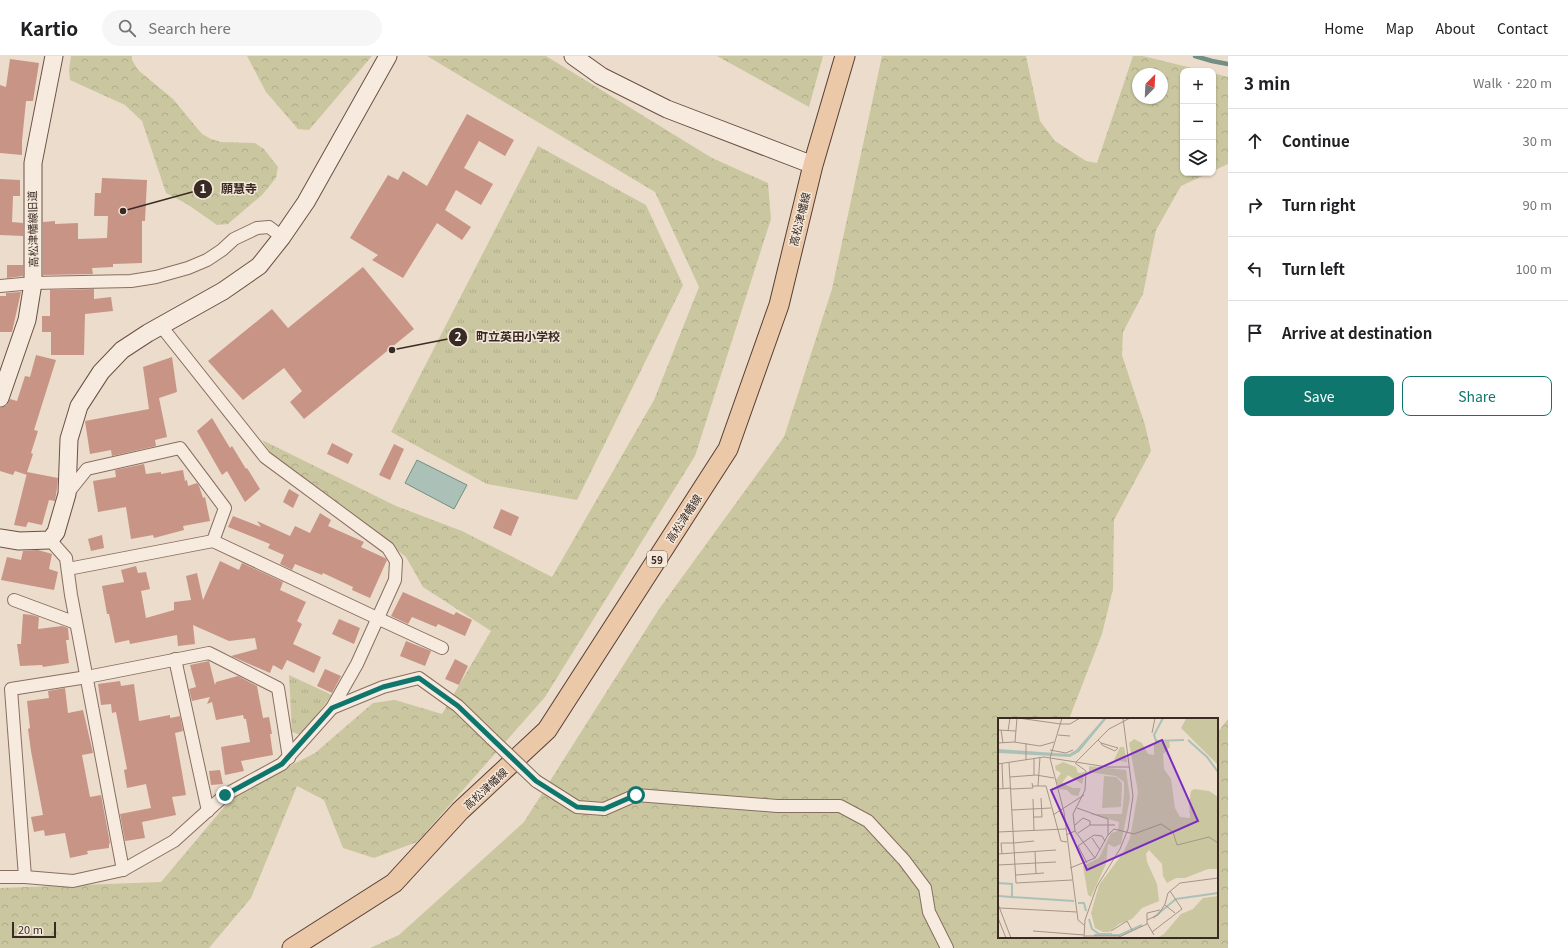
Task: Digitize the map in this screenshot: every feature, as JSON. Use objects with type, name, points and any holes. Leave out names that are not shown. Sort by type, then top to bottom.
[{"type":"main road","name":"高松津幡線","points":[[292,948],[394,883],[460,811],[547,730],[728,449],[779,305],[812,165],[845,56]]},
{"type":"street","name":"高松津幡線旧道","points":[[0,398],[27,320],[33,283],[33,163],[54,56]]},
{"type":"street","points":[[50,540],[56,532],[67,494],[69,439],[79,406],[101,372],[122,350],[223,291],[259,266],[282,237],[306,202],[388,56]]},
{"type":"street","points":[[573,56],[601,76],[667,110],[812,165]]},
{"type":"street","points":[[0,286],[33,283],[131,281],[156,277],[188,268],[207,260],[222,250],[234,239],[257,228],[269,227],[282,237]]},
{"type":"street","points":[[0,877],[25,877],[73,881],[123,870],[174,841],[225,795],[282,764],[289,758],[332,708],[357,664],[395,580],[396,561],[388,548],[265,457],[161,326]]},
{"type":"street","points":[[67,494],[87,469],[180,448],[225,508],[213,541]]},
{"type":"street","points":[[0,538],[19,541],[50,540]]},
{"type":"street","points":[[50,540],[66,558],[76,623],[123,870]]},
{"type":"street","points":[[68,569],[213,541],[442,648]]},
{"type":"street","points":[[14,600],[76,623]]},
{"type":"street","points":[[25,877],[10,689],[86,677],[209,653],[278,688],[289,758]]},
{"type":"street","points":[[175,660],[208,811]]},
{"type":"street","points":[[332,708],[383,687],[419,678],[458,706],[536,781],[577,807],[604,809],[636,795],[777,806],[840,806],[868,821],[904,860],[925,888],[929,912],[947,948]]},
{"type":"green space","points":[[71,56],[132,56],[132,60],[138,70],[173,99],[202,134],[221,142],[255,143],[264,149],[278,167],[276,178],[262,195],[228,224],[217,225],[187,204],[166,193],[142,121],[125,105],[70,80],[69,70]]},
{"type":"green space","points":[[247,56],[372,56],[309,130],[298,129],[266,92]]},
{"type":"green space","points":[[427,56],[546,56],[712,158],[768,183],[771,219],[695,456],[545,697],[417,842],[374,858],[343,848],[324,800],[297,786],[251,898],[209,948],[0,948],[0,888],[161,882],[235,794],[315,753],[373,703],[395,700],[442,714],[491,631],[423,587],[406,557],[271,454],[262,440],[396,506],[462,531],[552,577],[654,400],[699,287],[655,192]]},
{"type":"green space","points":[[717,56],[823,56],[809,107]]},
{"type":"green space","points":[[882,56],[1026,56],[1040,121],[1055,141],[1086,161],[1097,163],[1133,56],[1143,56],[1192,68],[1180,68],[1180,176],[1203,176],[1181,186],[1156,230],[1143,294],[1123,332],[1122,355],[1145,425],[1151,451],[1114,520],[1113,589],[1102,634],[1069,718],[998,718],[998,938],[1218,938],[1218,732],[1228,719],[1228,948],[370,948],[399,935],[524,822],[659,609],[784,437],[832,289]]},
{"type":"green space","points":[[1216,74],[1228,77],[1228,164],[1216,170]]},
{"type":"green space","points":[[538,146],[646,205],[683,285],[577,500],[487,484],[391,432]]},
{"type":"green space","points":[[289,675],[332,695],[301,735],[292,732]]},
{"type":"shaded area","points":[[417,460],[467,485],[454,509],[405,483]]},
{"type":"building","points":[[10,59],[39,63],[33,101],[26,101],[22,155],[0,153],[0,85],[6,87]]},
{"type":"building","points":[[467,114],[514,140],[505,156],[479,141],[464,168],[493,184],[481,205],[456,190],[445,210],[471,227],[462,240],[437,223],[403,278],[372,260],[378,255],[350,238],[388,175],[398,180],[403,171],[427,186]]},
{"type":"building","points":[[102,178],[147,180],[145,221],[142,221],[142,263],[113,264],[113,267],[92,268],[93,274],[43,275],[43,222],[55,221],[55,224],[78,223],[78,239],[107,238],[108,216],[94,216],[95,193],[101,193]]},
{"type":"building","points":[[0,179],[20,180],[20,196],[13,196],[12,222],[23,223],[23,236],[0,235]]},
{"type":"building","points":[[7,265],[23,265],[23,276],[7,278]]},
{"type":"building","points":[[363,267],[414,329],[304,419],[290,402],[302,391],[284,368],[243,400],[208,361],[272,309],[288,328]]},
{"type":"building","points":[[94,289],[94,299],[111,297],[113,311],[85,314],[84,355],[51,355],[51,332],[42,332],[42,316],[50,316],[50,290]]},
{"type":"building","points":[[21,292],[12,332],[0,332],[0,296],[6,296],[6,293]]},
{"type":"building","points":[[36,355],[56,360],[34,430],[38,431],[27,472],[58,478],[55,501],[49,500],[42,525],[28,522],[26,527],[14,525],[27,475],[15,471],[13,475],[0,471],[0,408],[7,405],[10,399],[17,401],[25,376],[30,377]]},
{"type":"building","points":[[172,357],[177,392],[159,398],[167,437],[155,440],[156,446],[112,456],[111,450],[90,454],[85,421],[149,409],[143,367]]},
{"type":"building","points":[[212,418],[230,448],[232,446],[260,489],[245,502],[227,471],[222,475],[197,431]]},
{"type":"building","points":[[332,443],[353,454],[348,464],[327,454]]},
{"type":"building","points":[[394,444],[404,449],[390,480],[379,475]]},
{"type":"building","points":[[144,464],[146,474],[161,472],[161,474],[183,470],[185,481],[187,480],[188,486],[197,483],[203,498],[205,497],[210,521],[183,526],[184,530],[154,538],[153,535],[131,539],[126,507],[98,512],[93,481],[116,477],[115,470]]},
{"type":"building","points":[[289,489],[299,495],[293,508],[283,502]]},
{"type":"building","points":[[501,509],[519,517],[511,536],[493,528]]},
{"type":"building","points":[[320,513],[331,520],[328,526],[364,542],[361,547],[387,560],[370,598],[352,590],[353,587],[323,573],[322,575],[295,564],[292,570],[280,564],[284,555],[268,548],[270,544],[228,527],[233,516],[261,527],[257,521],[290,536],[295,526],[310,533]]},
{"type":"building","points":[[102,535],[104,548],[91,551],[88,539]]},
{"type":"building","points":[[38,550],[52,554],[49,569],[58,572],[54,590],[1,580],[7,557],[21,560],[23,551]]},
{"type":"building","points":[[220,561],[239,570],[242,563],[283,582],[280,590],[306,602],[297,621],[302,624],[293,644],[321,657],[314,673],[287,660],[282,670],[273,665],[270,673],[231,656],[257,649],[255,638],[229,641],[193,625],[195,644],[178,646],[177,635],[130,644],[129,640],[115,643],[109,614],[107,614],[102,586],[124,582],[121,570],[136,566],[138,573],[146,572],[150,589],[141,591],[146,618],[174,610],[174,602],[191,600],[186,576],[197,573],[203,600]]},
{"type":"building","points":[[403,592],[454,615],[456,612],[472,620],[465,636],[438,624],[436,627],[412,617],[408,624],[391,616]]},
{"type":"building","points":[[23,614],[39,617],[38,629],[62,626],[68,628],[69,640],[66,640],[69,663],[43,667],[42,665],[20,666],[17,644],[21,644]]},
{"type":"building","points":[[339,619],[360,628],[354,644],[332,634]]},
{"type":"building","points":[[406,641],[431,651],[425,666],[400,656]]},
{"type":"building","points":[[455,659],[468,666],[459,685],[445,679]]},
{"type":"building","points":[[209,661],[215,685],[216,682],[238,676],[257,686],[263,718],[269,717],[272,734],[270,734],[273,755],[241,761],[244,771],[225,775],[221,747],[250,742],[246,719],[244,719],[243,715],[216,720],[212,702],[207,704],[210,697],[192,701],[189,689],[196,687],[190,665]]},
{"type":"building","points":[[325,669],[341,676],[332,693],[317,686]]},
{"type":"building","points":[[120,681],[121,686],[134,684],[139,721],[170,715],[170,718],[180,716],[183,731],[175,733],[186,795],[172,797],[176,815],[142,822],[145,838],[125,841],[120,814],[151,808],[146,784],[127,788],[124,770],[127,769],[116,712],[112,713],[111,704],[101,705],[98,684]]},
{"type":"building","points":[[65,688],[68,713],[83,710],[93,753],[82,755],[90,797],[101,795],[110,843],[109,848],[87,851],[88,854],[70,858],[65,833],[45,836],[44,830],[34,832],[31,817],[43,815],[31,751],[28,729],[30,728],[27,701],[49,698],[48,691]]},
{"type":"building","points":[[220,770],[223,784],[211,785],[209,771]]},
{"type":"waterway","points":[[1195,56],[1228,64]]},
{"type":"place","name":"願慧寺","points":[[123,211]]},
{"type":"place","name":"町立英田小学校","points":[[392,350]]},
{"type":"route","points":[[225,795],[282,764],[289,758],[332,708],[383,687],[419,678],[458,706],[536,781],[577,807],[604,809],[636,795]]}]
